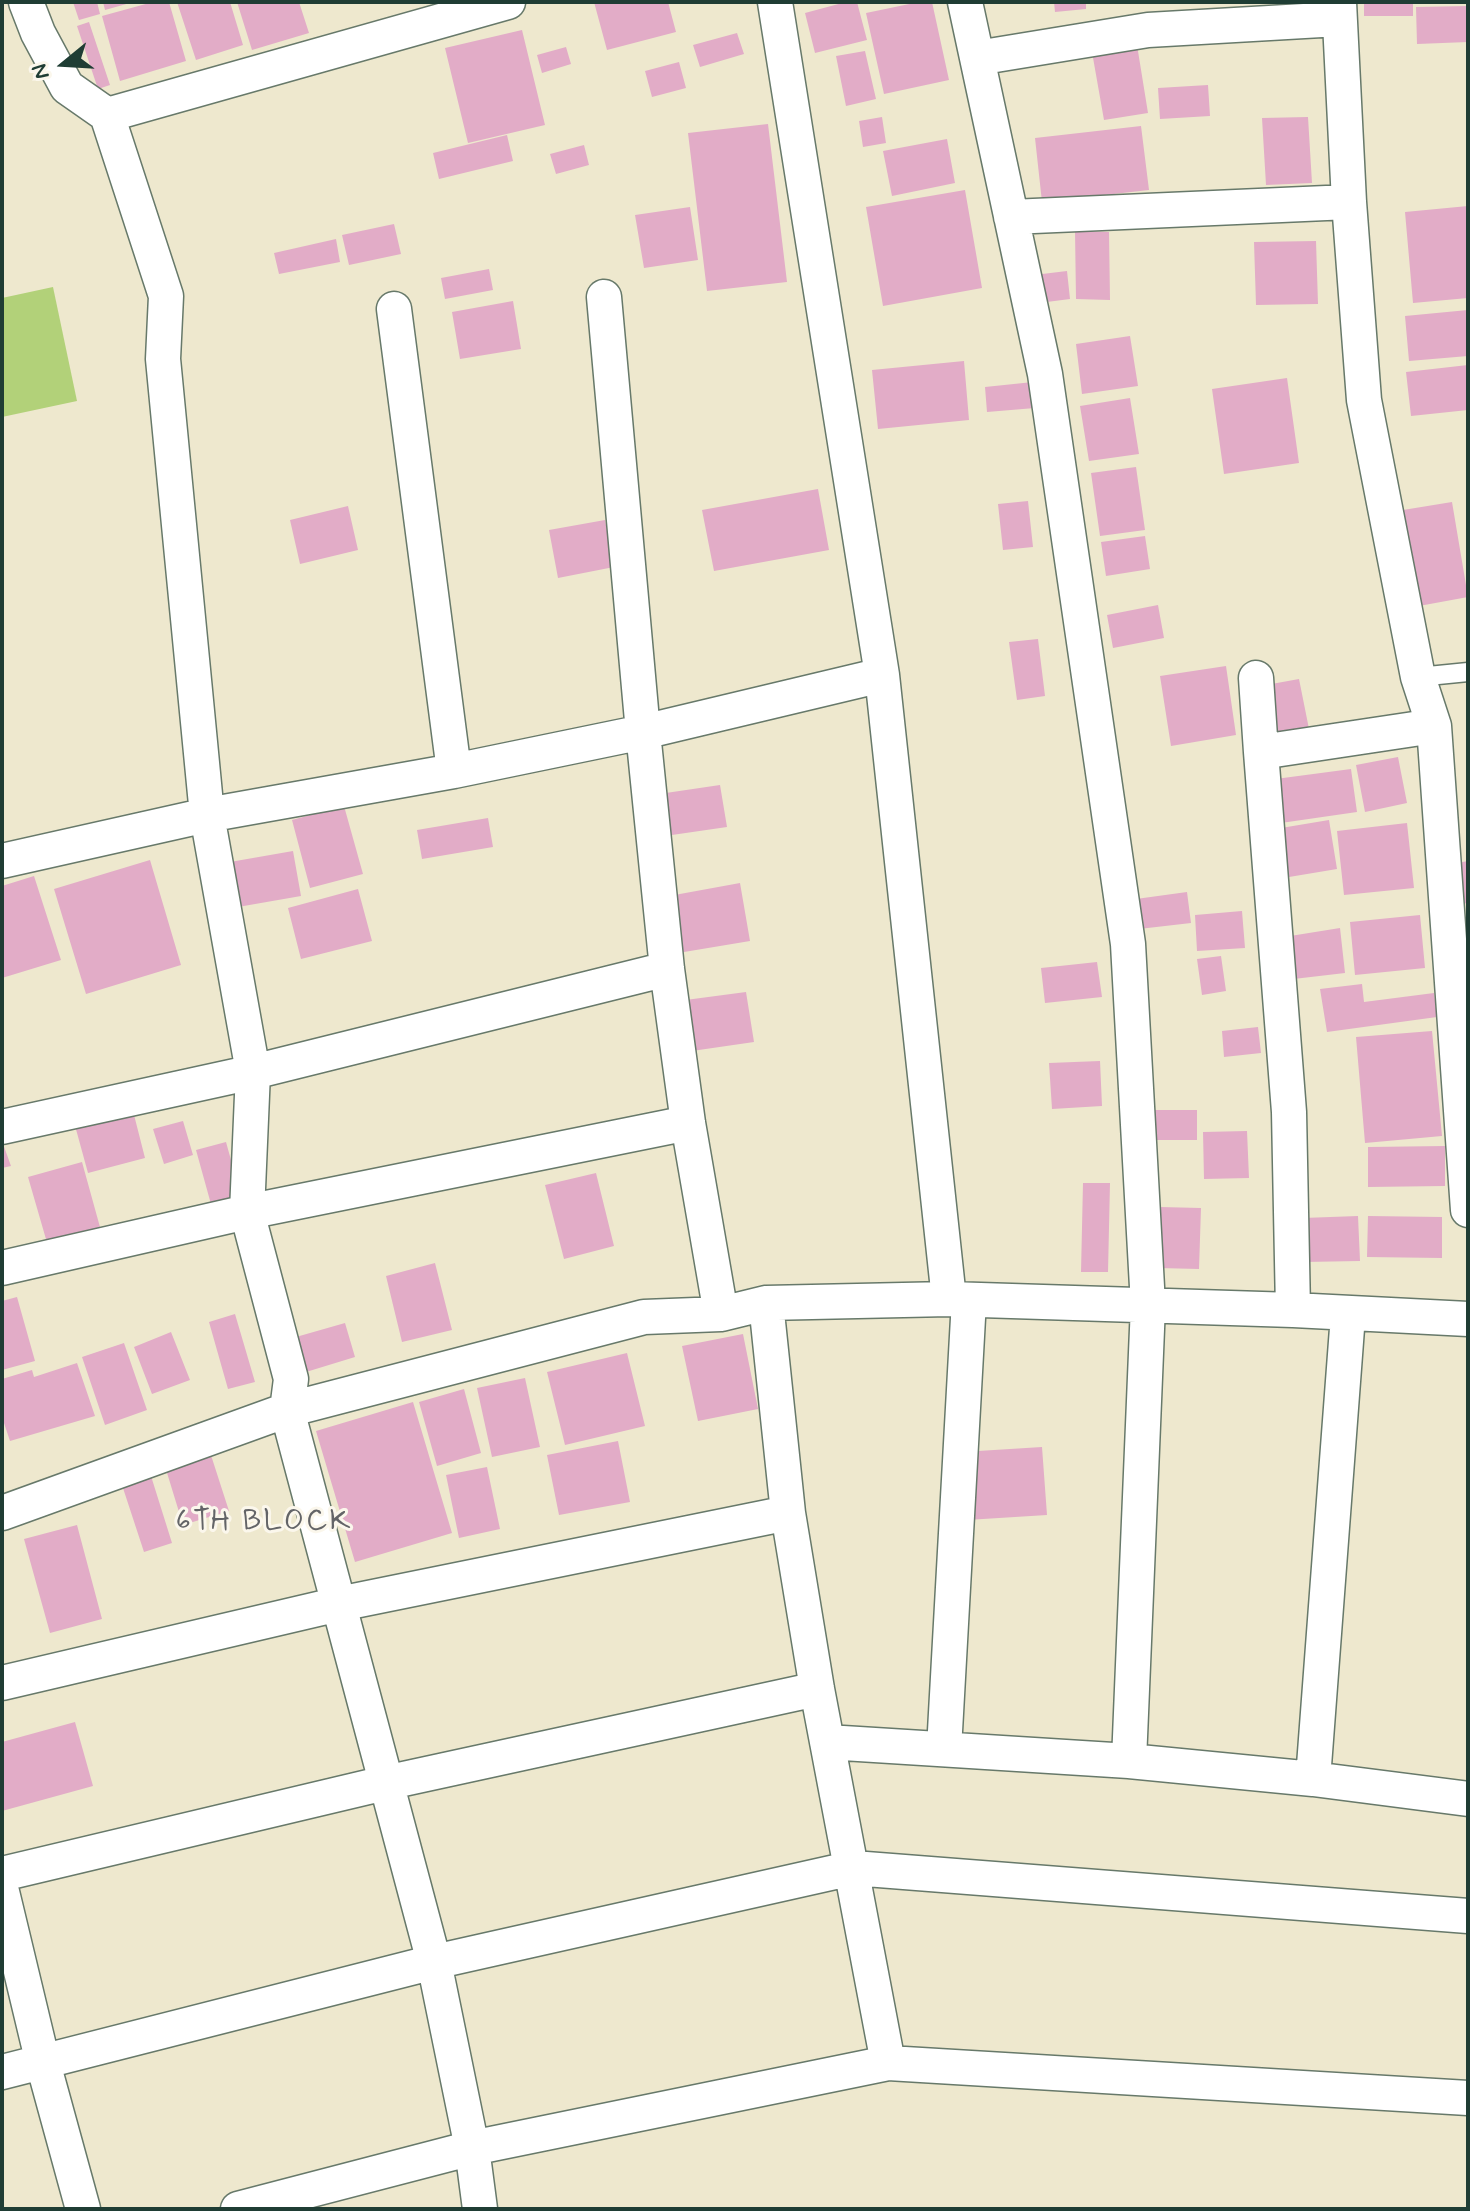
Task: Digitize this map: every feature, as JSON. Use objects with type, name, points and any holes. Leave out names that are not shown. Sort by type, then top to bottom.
[{"type":"street","points":[[26,2],[38,33],[67,87],[107,115],[166,296],[163,359],[207,815],[253,1072],[247,1212],[291,1379],[287,1410],[434,1962],[472,2148],[480,2209]]},
{"type":"street","points":[[107,115],[508,2]]},
{"type":"street","points":[[775,2],[882,675],[959,1300],[944,1749]]},
{"type":"street","points":[[965,2],[1045,374],[1128,944],[1148,1305],[1129,1761]]},
{"type":"street","points":[[977,58],[1148,30],[1339,11],[1364,400],[1418,677],[1434,726],[1468,1210]]},
{"type":"street","points":[[1011,217],[1349,202]]},
{"type":"street","points":[[604,297],[667,969],[688,1123],[721,1314]]},
{"type":"street","points":[[394,309],[454,771]]},
{"type":"street","points":[[2,861],[207,815],[454,771],[643,732],[882,675]]},
{"type":"street","points":[[1256,678],[1289,1112],[1293,1310]]},
{"type":"street","points":[[1261,752],[1434,726]]},
{"type":"street","points":[[2,1127],[253,1072],[667,969]]},
{"type":"street","points":[[2,1268],[247,1212],[688,1123]]},
{"type":"street","points":[[2,1513],[287,1410],[644,1317],[721,1314],[766,1303],[959,1300],[1293,1310],[1468,1319]]},
{"type":"street","points":[[766,1303],[788,1513],[817,1689],[888,2063]]},
{"type":"street","points":[[1313,1779],[1348,1315]]},
{"type":"street","points":[[2,1683],[339,1604],[788,1513]]},
{"type":"street","points":[[2,1874],[385,1783],[817,1689]]},
{"type":"street","points":[[827,1742],[1129,1761],[1313,1779],[1468,1799]]},
{"type":"street","points":[[2,2072],[434,1962],[853,1868],[1468,1916]]},
{"type":"street","points":[[2,1892],[43,2063],[83,2209]]},
{"type":"street","points":[[238,2209],[472,2148],[888,2063],[1468,2098]]},
{"type":"lane","points":[[1418,677],[1468,672]]},
{"type":"green space","points":[[53,287],[77,401],[2,417],[2,298]]},
{"type":"building","points":[[73,2],[97,2],[100,14],[79,20]]},
{"type":"building","points":[[103,2],[129,2],[130,3],[105,10]]},
{"type":"building","points":[[153,2],[169,2],[186,61],[120,81],[102,16]]},
{"type":"building","points":[[177,2],[230,2],[243,45],[196,60]]},
{"type":"building","points":[[237,2],[299,2],[309,33],[252,50]]},
{"type":"building","points":[[594,2],[668,2],[676,32],[607,50]]},
{"type":"building","points":[[857,2],[867,40],[815,53],[805,13]]},
{"type":"building","points":[[932,2],[949,80],[884,94],[866,13]]},
{"type":"building","points":[[1054,2],[1086,2],[1086,9],[1055,12]]},
{"type":"building","points":[[1364,2],[1413,2],[1413,16],[1364,16]]},
{"type":"building","points":[[1468,6],[1468,42],[1417,44],[1416,7]]},
{"type":"building","points":[[89,22],[110,85],[98,89],[77,26]]},
{"type":"building","points":[[522,30],[545,125],[468,143],[445,48]]},
{"type":"building","points":[[737,33],[744,54],[700,67],[693,45]]},
{"type":"building","points":[[1137,45],[1148,113],[1104,120],[1092,52]]},
{"type":"building","points":[[566,47],[571,64],[542,73],[537,55]]},
{"type":"building","points":[[865,51],[876,99],[846,106],[836,56]]},
{"type":"building","points":[[679,62],[686,88],[652,97],[645,71]]},
{"type":"building","points":[[1208,85],[1210,116],[1160,119],[1158,88]]},
{"type":"building","points":[[882,117],[886,143],[863,147],[859,121]]},
{"type":"building","points":[[1308,117],[1312,183],[1266,185],[1262,118]]},
{"type":"building","points":[[768,124],[787,282],[707,291],[688,133]]},
{"type":"building","points":[[1141,126],[1149,190],[1042,202],[1035,138]]},
{"type":"building","points":[[507,135],[513,161],[439,179],[433,153]]},
{"type":"building","points":[[947,139],[955,183],[892,196],[883,151]]},
{"type":"building","points":[[584,145],[589,165],[556,174],[550,154]]},
{"type":"building","points":[[965,190],[982,288],[883,306],[866,207]]},
{"type":"building","points":[[1468,206],[1468,298],[1413,303],[1405,212]]},
{"type":"building","points":[[690,207],[698,260],[644,268],[635,215]]},
{"type":"building","points":[[394,224],[401,254],[349,265],[342,235]]},
{"type":"building","points":[[1075,231],[1109,232],[1110,300],[1076,299]]},
{"type":"building","points":[[336,239],[340,262],[279,274],[274,253]]},
{"type":"building","points":[[1316,241],[1318,304],[1256,305],[1254,242]]},
{"type":"building","points":[[489,269],[493,290],[445,299],[441,278]]},
{"type":"building","points":[[1067,271],[1070,299],[1039,303],[1034,275]]},
{"type":"building","points":[[513,301],[521,349],[460,359],[452,312]]},
{"type":"building","points":[[1468,310],[1468,356],[1409,361],[1405,316]]},
{"type":"building","points":[[1130,336],[1138,386],[1082,394],[1076,344]]},
{"type":"building","points":[[964,361],[969,420],[878,429],[872,370]]},
{"type":"building","points":[[1468,365],[1468,410],[1411,416],[1406,372]]},
{"type":"building","points":[[1287,378],[1299,463],[1224,474],[1212,389]]},
{"type":"building","points":[[1033,382],[1035,408],[987,412],[985,387]]},
{"type":"building","points":[[1130,398],[1139,454],[1089,461],[1080,406]]},
{"type":"building","points":[[1136,467],[1145,530],[1100,536],[1091,473]]},
{"type":"building","points":[[818,489],[829,550],[714,571],[702,510]]},
{"type":"building","points":[[1028,501],[1033,547],[1003,550],[998,504]]},
{"type":"building","points":[[1452,502],[1468,597],[1419,606],[1403,510]]},
{"type":"building","points":[[348,506],[358,550],[300,564],[290,520]]},
{"type":"building","points":[[605,520],[614,567],[558,578],[549,530]]},
{"type":"building","points":[[1145,536],[1150,569],[1106,576],[1101,542]]},
{"type":"building","points":[[1158,605],[1164,638],[1113,648],[1107,615]]},
{"type":"building","points":[[1038,639],[1045,696],[1017,700],[1009,642]]},
{"type":"building","points":[[1226,666],[1236,735],[1171,746],[1160,676]]},
{"type":"building","points":[[1299,679],[1310,734],[1276,740],[1266,685]]},
{"type":"building","points":[[1398,757],[1407,803],[1365,812],[1356,765]]},
{"type":"building","points":[[1351,769],[1357,812],[1274,824],[1268,780]]},
{"type":"building","points":[[720,785],[727,827],[665,836],[659,794]]},
{"type":"building","points":[[344,806],[363,874],[310,888],[292,820]]},
{"type":"building","points":[[488,818],[493,847],[422,859],[417,830]]},
{"type":"building","points":[[1329,820],[1337,869],[1277,879],[1269,830]]},
{"type":"building","points":[[1407,823],[1414,888],[1344,895],[1337,831]]},
{"type":"building","points":[[293,851],[301,896],[238,907],[230,862]]},
{"type":"building","points":[[150,860],[181,965],[86,994],[54,889]]},
{"type":"building","points":[[1468,861],[1468,903],[1462,904],[1457,863]]},
{"type":"building","points":[[34,876],[61,960],[2,978],[2,886]]},
{"type":"building","points":[[740,883],[750,941],[678,953],[669,896]]},
{"type":"building","points":[[358,889],[372,941],[301,959],[288,908]]},
{"type":"building","points":[[1187,892],[1191,923],[1139,929],[1136,899]]},
{"type":"building","points":[[1242,911],[1245,948],[1197,951],[1195,915]]},
{"type":"building","points":[[1420,915],[1425,968],[1355,975],[1350,922]]},
{"type":"building","points":[[1340,928],[1345,973],[1285,980],[1284,937]]},
{"type":"building","points":[[1221,956],[1226,991],[1202,995],[1197,959]]},
{"type":"building","points":[[1097,962],[1102,997],[1045,1003],[1041,968]]},
{"type":"building","points":[[1362,984],[1364,1002],[1434,993],[1437,1017],[1327,1032],[1320,989]]},
{"type":"building","points":[[746,992],[754,1042],[685,1052],[678,1001]]},
{"type":"building","points":[[1258,1027],[1261,1053],[1224,1057],[1222,1031]]},
{"type":"building","points":[[1432,1031],[1442,1136],[1365,1143],[1356,1037]]},
{"type":"building","points":[[1100,1061],[1102,1106],[1052,1109],[1049,1063]]},
{"type":"building","points":[[132,1107],[145,1158],[88,1173],[74,1122]]},
{"type":"building","points":[[1151,1110],[1197,1110],[1197,1140],[1151,1140]]},
{"type":"building","points":[[183,1121],[193,1155],[164,1164],[153,1129]]},
{"type":"building","points":[[1247,1131],[1249,1178],[1204,1179],[1203,1132]]},
{"type":"building","points":[[2,1141],[11,1166],[2,1168]]},
{"type":"building","points":[[226,1142],[244,1207],[214,1215],[196,1150]]},
{"type":"building","points":[[1445,1146],[1445,1186],[1368,1187],[1368,1147]]},
{"type":"building","points":[[82,1162],[103,1238],[50,1253],[28,1177]]},
{"type":"building","points":[[596,1173],[614,1246],[564,1259],[545,1185]]},
{"type":"building","points":[[1083,1183],[1110,1183],[1108,1272],[1081,1272]]},
{"type":"building","points":[[1160,1207],[1201,1208],[1199,1269],[1158,1268]]},
{"type":"building","points":[[1358,1216],[1360,1261],[1304,1262],[1303,1218]]},
{"type":"building","points":[[1368,1216],[1442,1217],[1442,1258],[1367,1257]]},
{"type":"building","points":[[435,1263],[452,1330],[402,1342],[386,1276]]},
{"type":"building","points":[[17,1297],[35,1361],[2,1370],[2,1301]]},
{"type":"building","points":[[235,1314],[255,1382],[228,1389],[209,1322]]},
{"type":"building","points":[[345,1323],[355,1357],[306,1372],[296,1337]]},
{"type":"building","points":[[171,1332],[190,1380],[152,1394],[134,1347]]},
{"type":"building","points":[[743,1334],[758,1409],[698,1421],[682,1346]]},
{"type":"building","points":[[124,1343],[147,1410],[105,1425],[82,1357]]},
{"type":"building","points":[[627,1353],[645,1426],[565,1445],[547,1372]]},
{"type":"building","points":[[77,1363],[95,1416],[10,1441],[2,1417],[2,1379],[32,1370],[34,1377]]},
{"type":"building","points":[[525,1378],[540,1447],[492,1457],[477,1388]]},
{"type":"building","points":[[464,1389],[481,1453],[437,1466],[419,1402]]},
{"type":"building","points":[[413,1402],[452,1533],[355,1562],[316,1431]]},
{"type":"building","points":[[618,1441],[630,1502],[559,1515],[547,1455]]},
{"type":"building","points":[[1042,1447],[1047,1515],[967,1520],[962,1452]]},
{"type":"building","points":[[209,1449],[229,1511],[183,1525],[164,1463]]},
{"type":"building","points":[[487,1467],[500,1529],[459,1538],[446,1475]]},
{"type":"building","points":[[151,1476],[172,1543],[144,1552],[122,1485]]},
{"type":"building","points":[[77,1525],[102,1619],[50,1633],[24,1539]]},
{"type":"building","points":[[75,1722],[93,1786],[2,1811],[2,1742]]},
{"type":"district","name":"6TH BLOCK","points":[[264,1523]]}]
